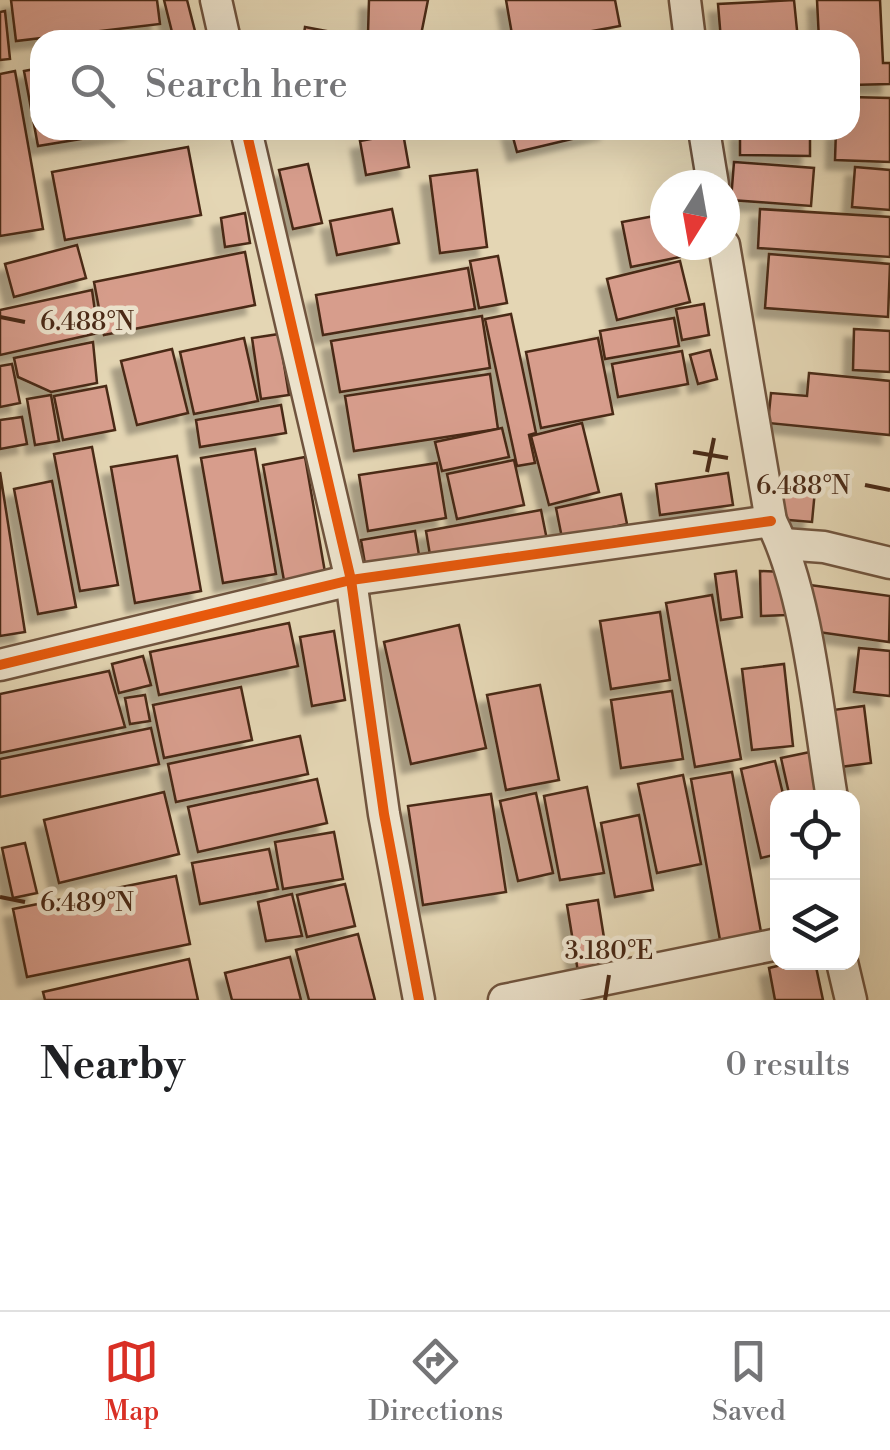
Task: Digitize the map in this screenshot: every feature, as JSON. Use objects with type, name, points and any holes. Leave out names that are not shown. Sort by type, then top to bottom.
[{"type":"street","points":[[216,0],[223,30]]},
{"type":"street","points":[[686,0],[689,30]]},
{"type":"street","points":[[248,140],[351,580],[384,814],[419,1000]]},
{"type":"street","points":[[706,140],[711,170]]},
{"type":"street","points":[[727,260],[830,790]]},
{"type":"street","points":[[0,664],[351,580],[777,532],[890,564]]},
{"type":"street","points":[[504,1000],[770,946]]},
{"type":"street","points":[[844,970],[851,1000]]},
{"type":"building","points":[[11,0],[157,0],[160,24],[109,30],[30,30],[30,39],[16,41]]},
{"type":"building","points":[[164,0],[187,0],[195,30],[172,30]]},
{"type":"building","points":[[369,0],[428,0],[422,30],[368,30]]},
{"type":"building","points":[[506,0],[615,0],[620,26],[598,30],[511,30]]},
{"type":"building","points":[[794,0],[797,30],[720,30],[718,4]]},
{"type":"building","points":[[817,0],[880,0],[883,63],[890,63],[890,84],[860,85],[860,30],[818,30]]},
{"type":"building","points":[[5,11],[10,59],[0,60],[0,12]]},
{"type":"building","points":[[30,70],[30,103],[24,71]]},
{"type":"building","points":[[15,71],[43,229],[0,236],[0,74]]},
{"type":"building","points":[[860,97],[890,98],[890,162],[835,160],[836,140],[860,140]]},
{"type":"building","points":[[37,140],[75,140],[38,146]]},
{"type":"building","points":[[404,140],[409,167],[366,175],[360,141]]},
{"type":"building","points":[[514,140],[568,140],[517,152]]},
{"type":"building","points":[[740,140],[810,140],[810,156],[740,155]]},
{"type":"building","points":[[188,147],[201,215],[65,240],[52,172]]},
{"type":"building","points":[[734,162],[814,168],[811,206],[740,201],[740,170],[733,170]]},
{"type":"building","points":[[308,164],[322,223],[293,229],[279,170]]},
{"type":"building","points":[[855,167],[890,170],[890,210],[852,207]]},
{"type":"building","points":[[477,170],[487,247],[440,253],[430,176]]},
{"type":"building","points":[[392,209],[399,243],[337,255],[330,221]]},
{"type":"building","points":[[760,209],[890,217],[890,257],[758,248]]},
{"type":"building","points":[[245,213],[250,243],[225,247],[221,218]]},
{"type":"building","points":[[650,217],[650,260],[665,260],[631,267],[622,222]]},
{"type":"building","points":[[77,245],[86,278],[14,297],[5,264]]},
{"type":"building","points":[[245,252],[255,305],[104,335],[94,282]]},
{"type":"building","points":[[769,254],[890,264],[888,317],[765,308]]},
{"type":"building","points":[[498,256],[507,303],[479,308],[470,261]]},
{"type":"building","points":[[680,261],[690,302],[617,320],[607,279]]},
{"type":"building","points":[[468,268],[475,309],[323,335],[316,295]]},
{"type":"building","points":[[92,290],[98,333],[0,355],[0,310]]},
{"type":"building","points":[[704,304],[709,335],[682,340],[676,309]]},
{"type":"building","points":[[511,314],[536,433],[529,435],[535,463],[517,466],[485,319]]},
{"type":"building","points":[[482,316],[490,368],[340,392],[331,341]]},
{"type":"building","points":[[674,318],[679,346],[605,359],[600,331]]},
{"type":"building","points":[[854,329],[890,331],[890,372],[853,370]]},
{"type":"building","points":[[279,334],[289,395],[261,399],[252,338]]},
{"type":"building","points":[[244,338],[258,401],[194,414],[180,352]]},
{"type":"building","points":[[598,338],[613,414],[541,428],[526,352]]},
{"type":"building","points":[[93,342],[97,383],[51,392],[18,377],[14,358]]},
{"type":"building","points":[[172,349],[188,413],[137,425],[121,361]]},
{"type":"building","points":[[710,350],[717,379],[698,384],[690,355]]},
{"type":"building","points":[[682,351],[688,384],[618,397],[612,364]]},
{"type":"building","points":[[12,364],[20,403],[0,407],[0,366]]},
{"type":"building","points":[[809,373],[890,381],[890,435],[768,423],[771,393],[807,396]]},
{"type":"building","points":[[490,374],[498,429],[354,451],[345,396]]},
{"type":"building","points":[[106,386],[115,430],[63,440],[54,396]]},
{"type":"building","points":[[51,395],[59,441],[35,445],[27,399]]},
{"type":"building","points":[[281,405],[286,433],[200,447],[196,420]]},
{"type":"building","points":[[22,417],[27,444],[0,449],[0,420]]},
{"type":"building","points":[[582,423],[599,492],[549,505],[531,436]]},
{"type":"building","points":[[502,428],[509,457],[442,471],[435,442]]},
{"type":"building","points":[[92,447],[118,585],[80,591],[54,454]]},
{"type":"building","points":[[255,449],[276,574],[223,583],[201,458]]},
{"type":"building","points":[[177,456],[201,591],[135,603],[111,467]]},
{"type":"building","points":[[305,457],[326,578],[285,586],[263,465]]},
{"type":"building","points":[[514,460],[524,505],[457,519],[447,474]]},
{"type":"building","points":[[437,463],[446,518],[368,531],[359,475]]},
{"type":"building","points":[[0,472],[25,632],[0,636]]},
{"type":"building","points":[[728,473],[733,505],[660,515],[656,484]]},
{"type":"building","points":[[52,481],[76,607],[38,614],[14,489]]},
{"type":"building","points":[[780,487],[815,490],[812,522],[777,519]]},
{"type":"building","points":[[621,494],[627,524],[562,538],[556,508]]},
{"type":"building","points":[[541,510],[547,540],[431,561],[426,531]]},
{"type":"building","points":[[415,531],[419,555],[365,564],[361,540]]},
{"type":"building","points":[[736,571],[742,617],[721,620],[715,574]]},
{"type":"building","points":[[760,571],[785,572],[786,615],[761,616]]},
{"type":"building","points":[[810,585],[890,596],[889,642],[804,630]]},
{"type":"building","points":[[712,595],[741,759],[695,767],[666,603]]},
{"type":"building","points":[[660,612],[670,680],[611,689],[600,621]]},
{"type":"building","points":[[289,623],[298,666],[159,695],[150,652]]},
{"type":"building","points":[[459,625],[486,748],[411,764],[384,642]]},
{"type":"building","points":[[334,631],[345,700],[312,706],[300,637]]},
{"type":"building","points":[[859,648],[890,651],[890,696],[854,692]]},
{"type":"building","points":[[143,656],[151,685],[119,693],[112,664]]},
{"type":"building","points":[[784,664],[793,746],[752,750],[742,669]]},
{"type":"building","points":[[109,671],[125,727],[0,753],[0,694]]},
{"type":"building","points":[[540,685],[559,780],[506,790],[487,695]]},
{"type":"building","points":[[241,687],[252,740],[164,758],[153,705]]},
{"type":"building","points":[[672,691],[683,759],[621,768],[611,700]]},
{"type":"building","points":[[145,695],[150,721],[130,724],[125,698]]},
{"type":"building","points":[[864,706],[871,763],[840,767],[833,710]]},
{"type":"building","points":[[151,728],[159,764],[0,797],[0,759]]},
{"type":"building","points":[[300,736],[308,774],[176,802],[168,764]]},
{"type":"building","points":[[810,752],[818,790],[788,790],[781,758]]},
{"type":"building","points":[[775,761],[782,790],[770,790],[770,856],[761,858],[741,769]]},
{"type":"building","points":[[732,772],[761,932],[720,940],[691,779]]},
{"type":"building","points":[[683,775],[701,864],[657,873],[638,784]]},
{"type":"building","points":[[317,779],[327,823],[198,852],[188,807]]},
{"type":"building","points":[[587,787],[604,873],[560,880],[544,796]]},
{"type":"building","points":[[164,792],[179,854],[59,883],[44,820]]},
{"type":"building","points":[[536,793],[553,873],[518,881],[500,801]]},
{"type":"building","points":[[491,794],[506,892],[423,905],[408,806]]},
{"type":"building","points":[[639,815],[653,890],[615,897],[601,823]]},
{"type":"building","points":[[334,832],[343,879],[283,889],[275,842]]},
{"type":"building","points":[[25,843],[37,893],[13,898],[2,848]]},
{"type":"building","points":[[269,849],[278,889],[200,904],[192,863]]},
{"type":"building","points":[[176,876],[190,944],[27,977],[13,909]]},
{"type":"building","points":[[345,884],[355,926],[307,937],[297,895]]},
{"type":"building","points":[[292,894],[302,936],[266,941],[258,902]]},
{"type":"building","points":[[598,900],[605,944],[621,942],[625,964],[578,972],[567,905]]},
{"type":"building","points":[[358,934],[375,1000],[309,1000],[296,950]]},
{"type":"building","points":[[290,957],[301,1000],[232,1000],[225,973]]},
{"type":"building","points":[[189,959],[198,1000],[45,1000],[43,992]]},
{"type":"building","points":[[769,968],[817,970],[823,1000],[775,1000]]},
{"type":"cycle path","points":[[248,140],[351,580],[384,814],[419,1000]]},
{"type":"cycle path","points":[[0,665],[351,580],[771,521]]}]
